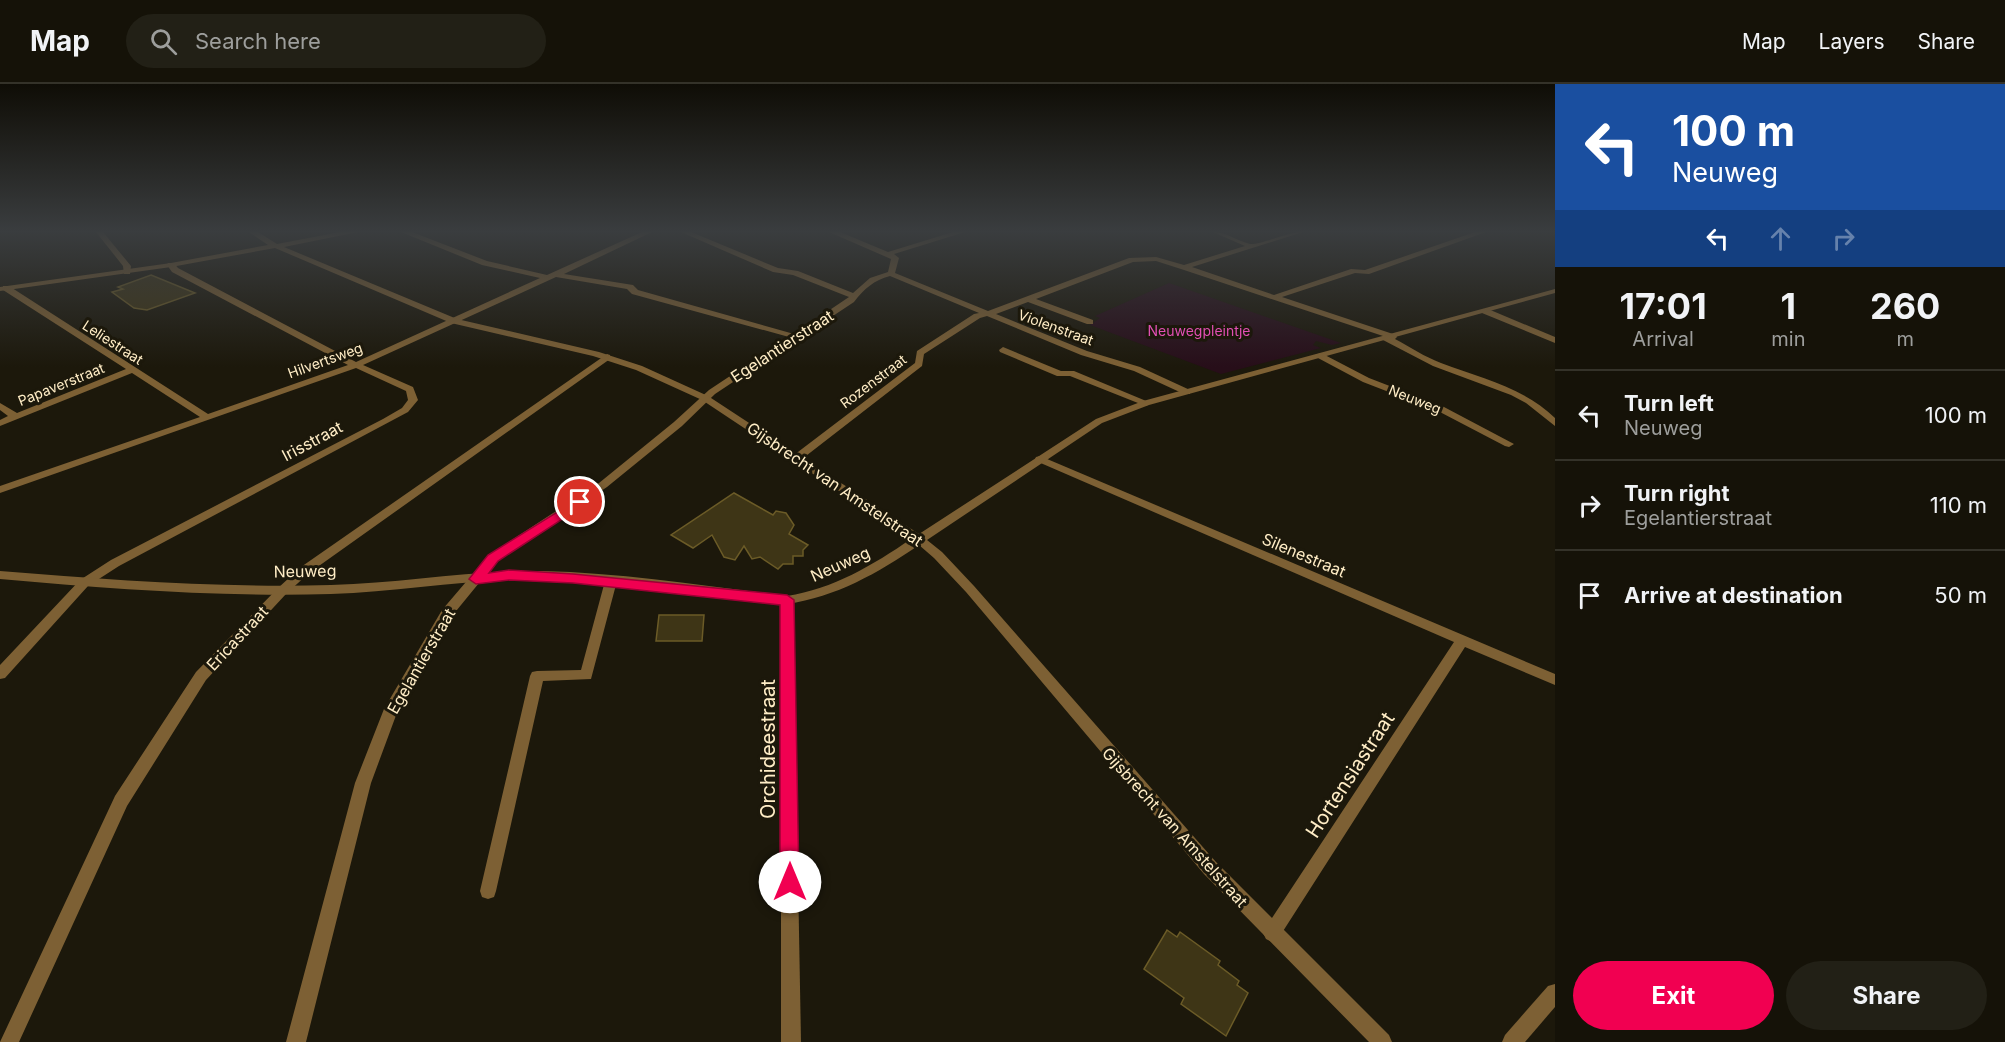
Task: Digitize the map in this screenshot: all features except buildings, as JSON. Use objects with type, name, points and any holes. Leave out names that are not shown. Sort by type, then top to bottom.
[{"type":"street","points":[[2,288],[90,277]]},
{"type":"street","name":"Irisstraat","points":[[0,674],[84,583],[115,563],[386,421],[410,405],[414,396],[410,389],[356,365],[188,277]]},
{"type":"street","name":"Gijsbrecht van Amstelstraat","points":[[350,277],[454,321],[608,357],[660,376],[705,398],[798,457],[920,540],[943,559],[1210,868],[1382,1042]]},
{"type":"street","name":"Hilvertsweg","points":[[0,490],[356,365],[550,277]]},
{"type":"street","points":[[557,277],[630,287],[635,292],[793,336]]},
{"type":"street","points":[[805,277],[855,296]]},
{"type":"street","name":"Egelantierstraat","points":[[296,1042],[363,783],[391,709],[447,613],[493,558],[603,485],[705,398],[793,336],[807,331],[877,277]]},
{"type":"street","name":"Violenstraat","points":[[898,277],[1084,353],[1112,358],[1162,378],[1187,392]]},
{"type":"street","name":"Rozenstraat","points":[[798,457],[919,364],[920,353],[960,326],[988,313],[1087,277]]},
{"type":"street","name":"Rozenstraat","points":[[1212,277],[1263,294],[1277,296],[1389,337]]},
{"type":"street","points":[[1277,296],[1336,277]]},
{"type":"street","name":"Leliestraat","points":[[2,288],[207,417]]},
{"type":"street","name":"Neuweg","points":[[0,575],[84,583],[282,591],[377,588],[509,575],[611,581],[787,600],[807,597],[856,578],[920,540],[1099,421],[1146,403],[1555,291]]},
{"type":"street","points":[[1027,299],[1090,322]]},
{"type":"street","points":[[1485,311],[1555,340]]},
{"type":"street","points":[[1389,337],[1434,363],[1514,392],[1542,409],[1555,423]]},
{"type":"street","points":[[1003,350],[1060,374],[1071,373],[1146,403]]},
{"type":"street","name":"Neuweg","points":[[1321,356],[1366,380],[1441,409],[1509,444]]},
{"type":"street","name":"Ericastraat","points":[[9,1042],[121,801],[201,676],[305,570],[608,357]]},
{"type":"street","name":"Papaverstraat","points":[[0,423],[132,370]]},
{"type":"street","points":[[0,406],[16,417]]},
{"type":"street","name":"Silenestraat","points":[[1040,459],[1555,680]]},
{"type":"street","points":[[488,891],[537,676],[585,675],[611,581]]},
{"type":"street","name":"Orchideestraat","points":[[787,600],[791,1042]]},
{"type":"street","name":"Hortensiastraat","points":[[1272,933],[1463,640]]},
{"type":"street","points":[[1512,1042],[1555,993]]},
{"type":"green space","name":"Neuwegpleintje","points":[[1169,283],[1341,343],[1332,345],[1316,341],[1313,345],[1321,348],[1221,374],[1090,325],[1100,318],[1095,316]]},
{"type":"route","points":[[580,502],[493,558],[476,579],[509,575],[536,576],[631,583],[787,600],[790,882]]}]
